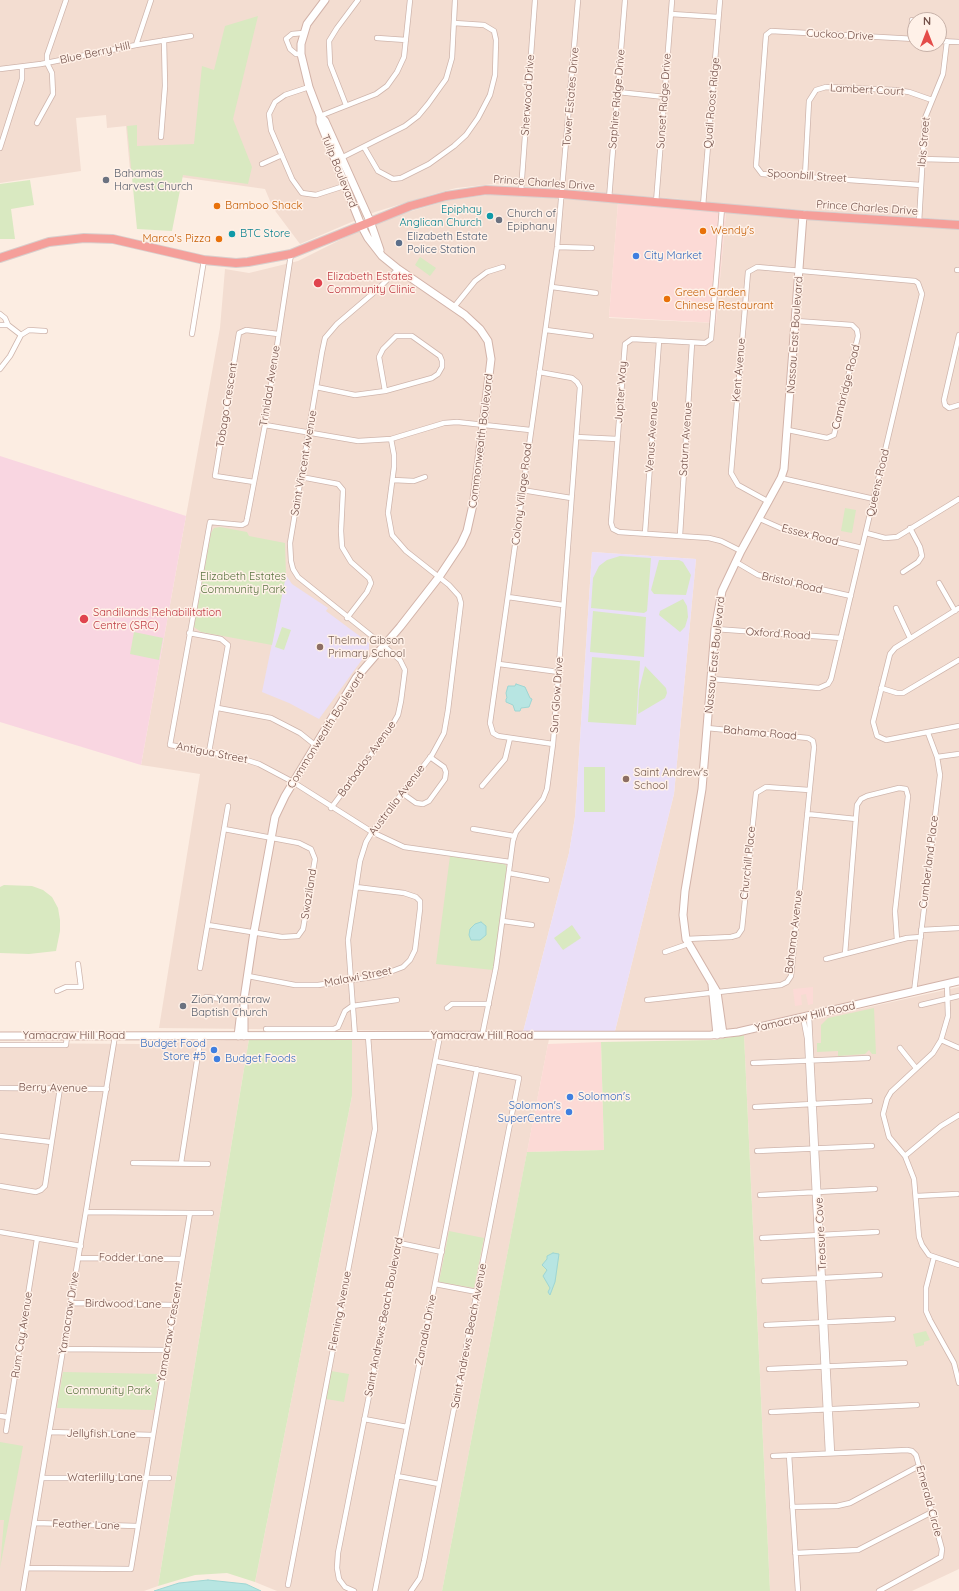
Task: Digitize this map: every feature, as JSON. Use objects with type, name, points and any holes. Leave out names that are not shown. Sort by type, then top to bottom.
[{"type":"highway","name":"Prince Charles Drive","points":[[0,258],[49,242],[84,238],[113,239],[204,260],[236,263],[263,260],[291,254],[410,206],[446,196],[486,190],[563,194],[803,215],[959,225]]},
{"type":"street","points":[[37,123],[53,94],[52,73],[47,63],[46,55],[66,0]]},
{"type":"street","points":[[136,45],[150,0]]},
{"type":"street","name":"Tulip Boulevard","points":[[324,0],[307,24],[303,33],[301,54],[309,87],[320,116],[325,120],[338,159],[344,186],[361,225]]},
{"type":"street","points":[[346,105],[330,64],[329,41],[358,0]]},
{"type":"street","points":[[320,116],[376,94],[387,86],[397,72],[404,57],[410,0]]},
{"type":"street","points":[[338,159],[405,126],[418,116],[428,104],[446,79],[452,58],[455,0]]},
{"type":"street","name":"Sherwood Drive","points":[[520,191],[535,0]]},
{"type":"street","name":"Tower Estates Drive","points":[[563,194],[578,0]]},
{"type":"street","name":"Saphire Ridge Drive","points":[[609,199],[625,0]]},
{"type":"street","name":"Sunset Ridge Drive","points":[[656,203],[672,0]]},
{"type":"street","name":"Quail Roost Ridge","points":[[703,206],[720,0]]},
{"type":"street","points":[[671,14],[718,17]]},
{"type":"street","points":[[364,147],[378,171],[393,179],[401,178],[429,164],[454,146],[474,124],[490,95],[495,75],[496,40],[494,31],[484,25],[454,24]]},
{"type":"street","name":"Cuckoo Drive","points":[[766,35],[771,31],[907,39]]},
{"type":"street","points":[[301,54],[296,54],[290,49],[286,39],[292,34],[303,33]]},
{"type":"street","name":"Spoonbill Street","points":[[766,35],[756,166],[762,174],[922,185]]},
{"type":"street","name":"Blue Berry Hill","points":[[0,69],[47,63],[136,45],[191,36]]},
{"type":"street","points":[[377,38],[406,40]]},
{"type":"street","points":[[161,137],[165,86],[164,40]]},
{"type":"street","points":[[947,41],[959,42]]},
{"type":"street","name":"Ibis Street","points":[[919,222],[925,118],[943,74],[946,52]]},
{"type":"street","points":[[0,148],[22,79],[22,67]]},
{"type":"street","points":[[309,87],[280,97],[270,109],[269,124],[292,179],[302,193],[316,195],[344,186]]},
{"type":"street","name":"Lambert Court","points":[[805,176],[810,101],[816,90],[826,87],[894,90],[909,92],[932,100]]},
{"type":"street","points":[[618,92],[665,97]]},
{"type":"street","points":[[262,164],[282,155]]},
{"type":"street","name":"Tulip Boulevard","points":[[338,159],[370,221]]},
{"type":"street","points":[[922,159],[959,160]]},
{"type":"street","name":"Colony Village Road","points":[[554,744],[495,735],[490,727],[530,430],[552,287],[563,194]]},
{"type":"street","name":"Jupiter Way","points":[[722,208],[712,337],[710,341],[705,343],[692,343],[632,339],[625,344],[611,526],[619,532],[680,535],[722,542],[741,551]]},
{"type":"street","name":"Nassau East Boulevard","points":[[720,1034],[715,992],[712,983],[687,941],[683,915],[685,891],[702,789],[715,629],[722,591],[741,551],[769,502],[784,469],[803,215]]},
{"type":"street","points":[[370,221],[382,256]]},
{"type":"street","name":"Commonwealth Boulevard","points":[[241,1036],[244,1001],[254,932],[271,836],[278,810],[293,782],[356,678],[439,577],[462,544],[467,531],[474,500],[484,424],[491,349],[488,341],[480,328],[382,256],[368,238],[361,225]]},
{"type":"street","points":[[557,247],[592,248]]},
{"type":"street","name":"Trinidad Avenue","points":[[189,633],[210,522],[242,525],[246,523],[265,425],[291,254]]},
{"type":"street","points":[[192,334],[204,260]]},
{"type":"street","points":[[454,308],[475,281],[487,272],[503,267]]},
{"type":"street","name":"Kent Avenue","points":[[769,502],[738,485],[731,473],[746,275],[750,269],[757,267],[800,270]]},
{"type":"street","name":"Saint Vincent Avenue","points":[[383,645],[298,577],[293,570],[290,543],[322,352],[326,338],[330,331],[398,269]]},
{"type":"street","name":"Queens Road","points":[[712,679],[823,687],[828,684],[831,679],[922,290],[915,281],[800,270]]},
{"type":"street","points":[[552,287],[596,293]]},
{"type":"street","points":[[0,314],[5,318],[8,325],[21,335]]},
{"type":"street","name":"Cambridge Road","points":[[788,430],[827,438],[834,435],[858,336],[857,330],[852,326],[796,321]]},
{"type":"street","points":[[0,325],[8,325]]},
{"type":"street","points":[[0,369],[10,356],[21,335],[29,330],[45,331]]},
{"type":"street","name":"Tobago Crescent","points":[[254,482],[215,476],[239,334],[246,330],[278,334]]},
{"type":"street","points":[[546,330],[591,336]]},
{"type":"street","points":[[316,387],[355,395],[385,391],[432,378],[438,374],[442,367],[440,356],[412,336],[396,336],[383,349],[379,357],[385,391]]},
{"type":"street","points":[[959,336],[944,398],[945,405],[952,408],[959,405]]},
{"type":"street","name":"Venus Avenue","points":[[645,533],[659,341]]},
{"type":"street","name":"Saturn Avenue","points":[[680,535],[692,343]]},
{"type":"street","name":"Sun Glow Drive","points":[[482,1036],[503,921],[514,836],[547,789],[554,744],[580,387],[577,382],[566,376],[539,372]]},
{"type":"street","points":[[265,425],[358,441],[391,439],[444,423],[484,424],[530,430]]},
{"type":"street","points":[[576,437],[617,439]]},
{"type":"street","name":"Australia Avenue","points":[[355,1036],[348,940],[360,861],[366,842],[372,832],[430,757],[444,733],[461,603],[459,596],[454,590],[406,551],[392,535],[388,513],[393,480],[394,455],[391,439]]},
{"type":"street","points":[[301,477],[338,484],[343,490],[341,531],[342,547],[351,562],[369,578],[371,583],[367,592],[348,618]]},
{"type":"street","points":[[393,480],[414,481],[425,477]]},
{"type":"street","points":[[781,478],[874,499]]},
{"type":"street","points":[[522,490],[571,498]]},
{"type":"street","points":[[866,533],[891,538],[959,499]]},
{"type":"street","name":"Essex Road","points":[[760,519],[784,530],[862,548]]},
{"type":"street","points":[[903,572],[918,562],[922,556],[920,547],[910,528]]},
{"type":"street","name":"Bristol Road","points":[[736,562],[758,575],[851,596]]},
{"type":"street","points":[[939,584],[957,610],[910,638],[895,648],[890,654],[873,722],[877,736],[886,740],[959,726]]},
{"type":"street","points":[[508,597],[563,605]]},
{"type":"street","points":[[896,608],[910,638]]},
{"type":"street","name":"Oxford Road","points":[[715,629],[841,638]]},
{"type":"street","points":[[189,633],[221,639],[228,645],[209,752]]},
{"type":"street","name":"Antigua Street","points":[[189,633],[170,745],[254,762],[293,782],[331,808],[387,841],[404,847],[510,862]]},
{"type":"street","name":"Barbados Avenue","points":[[331,808],[390,729],[398,715],[405,670],[400,660],[383,645]]},
{"type":"street","points":[[881,688],[897,693],[903,693],[959,660]]},
{"type":"street","points":[[499,664],[559,672]]},
{"type":"street","points":[[218,708],[271,718],[300,733],[315,745]]},
{"type":"street","name":"Bahama Road","points":[[707,728],[808,738],[813,741]]},
{"type":"street","name":"Cumberland Place","points":[[914,992],[940,775],[937,757],[928,733]]},
{"type":"street","points":[[482,786],[504,759],[510,738]]},
{"type":"street","name":"Bahama Avenue","points":[[647,1000],[781,986],[789,979],[792,969],[814,747],[813,741]]},
{"type":"street","points":[[937,757],[959,754]]},
{"type":"street","points":[[402,793],[416,803],[423,804],[429,801],[445,779],[446,772],[444,766],[430,757]]},
{"type":"street","name":"Churchill Place","points":[[665,952],[687,941],[738,935],[742,929],[756,792],[762,788],[772,787],[809,790]]},
{"type":"street","points":[[845,954],[857,805],[867,796],[899,788],[906,789],[908,796],[895,911],[897,940]]},
{"type":"street","points":[[200,968],[228,806]]},
{"type":"street","points":[[807,814],[856,819]]},
{"type":"street","name":"Swaziland","points":[[208,925],[295,938],[303,929],[314,855],[311,849],[304,844],[271,836],[224,829]]},
{"type":"street","points":[[473,829],[514,836]]},
{"type":"street","points":[[509,873],[547,880]]},
{"type":"street","name":"Malawi Street","points":[[248,976],[295,985],[318,985],[379,976],[398,970],[407,963],[414,950],[421,906],[418,898],[413,895],[356,886]]},
{"type":"street","points":[[503,921],[532,925]]},
{"type":"street","points":[[921,930],[959,928]]},
{"type":"street","points":[[826,959],[897,940],[920,937]]},
{"type":"street","points":[[56,991],[66,988],[81,987],[78,964]]},
{"type":"street","name":"Yamacraw Hill Road","points":[[1,1036],[482,1036],[720,1034],[959,981]]},
{"type":"street","points":[[947,984],[949,998],[948,1016],[941,1040],[933,1053],[891,1092],[887,1099],[883,1114],[889,1137],[906,1156],[914,1179],[917,1196],[919,1237],[925,1251],[934,1258],[959,1265]]},
{"type":"street","points":[[206,996],[244,1001]]},
{"type":"street","points":[[921,1005],[959,996]]},
{"type":"street","points":[[266,1029],[334,1029],[338,1027],[345,1011],[352,1006],[397,1000]]},
{"type":"street","points":[[447,1008],[452,1004],[489,1004]]},
{"type":"street","name":"Treasure Cove","points":[[806,1016],[815,1149],[830,1453]]},
{"type":"street","points":[[180,1163],[201,1035]]},
{"type":"street","points":[[1,1036],[1,1045],[66,1045],[67,1036]]},
{"type":"street","name":"Yamacraw Drive","points":[[23,1591],[116,1036]]},
{"type":"street","name":"Fleming Avenue","points":[[288,1585],[375,1129],[368,1036]]},
{"type":"street","name":"Saint Andrews Beach Boulevard","points":[[354,1591],[345,1587],[341,1582],[336,1564],[440,1036]]},
{"type":"street","points":[[941,1040],[959,1048]]},
{"type":"street","points":[[900,1048],[916,1068]]},
{"type":"street","points":[[753,1063],[868,1058]]},
{"type":"street","points":[[435,1061],[478,1069]]},
{"type":"street","name":"Saint Andrews Beach Avenue","points":[[411,1591],[417,1583],[423,1568],[519,1078],[478,1069]]},
{"type":"street","name":"Zanadia Drive","points":[[375,1591],[478,1069]]},
{"type":"street","name":"Berry Avenue","points":[[0,1088],[107,1089]]},
{"type":"street","points":[[0,1186],[36,1192],[45,1186],[60,1088]]},
{"type":"street","points":[[755,1107],[870,1101]]},
{"type":"street","points":[[906,1156],[941,1126],[959,1116]]},
{"type":"street","points":[[0,1136],[51,1142]]},
{"type":"street","points":[[757,1151],[872,1146]]},
{"type":"street","points":[[133,1163],[208,1164]]},
{"type":"street","points":[[760,1195],[875,1189]]},
{"type":"street","points":[[917,1196],[957,1194]]},
{"type":"street","points":[[86,1212],[211,1213]]},
{"type":"street","name":"Yamacraw Crescent","points":[[27,1568],[131,1569],[190,1213]]},
{"type":"street","points":[[0,1232],[81,1246]]},
{"type":"street","points":[[762,1238],[877,1232]]},
{"type":"street","name":"Rum Cay Avenue","points":[[6,1431],[38,1239]]},
{"type":"street","points":[[399,1243],[442,1252]]},
{"type":"street","name":"Fodder Lane","points":[[79,1258],[182,1259]]},
{"type":"street","points":[[934,1258],[926,1292],[926,1311],[954,1363],[959,1383]]},
{"type":"street","points":[[764,1281],[880,1275]]},
{"type":"street","points":[[435,1284],[477,1292]]},
{"type":"street","name":"Birdwood Lane","points":[[71,1303],[174,1305]]},
{"type":"street","points":[[766,1325],[893,1319]]},
{"type":"street","points":[[63,1349],[167,1350]]},
{"type":"street","points":[[769,1369],[905,1362]]},
{"type":"street","points":[[771,1412],[917,1405]]},
{"type":"street","points":[[0,1416],[8,1417]]},
{"type":"street","points":[[364,1418],[407,1427]]},
{"type":"street","name":"Jellyfish Lane","points":[[50,1432],[153,1435]]},
{"type":"street","name":"Emerald Circle","points":[[773,1456],[912,1451],[916,1455],[942,1549],[941,1558],[879,1591]]},
{"type":"street","points":[[789,1455],[798,1591]]},
{"type":"street","points":[[792,1507],[837,1506],[850,1503],[919,1466]]},
{"type":"street","points":[[397,1476],[439,1484]]},
{"type":"street","name":"Waterlilly Lane","points":[[42,1478],[169,1478]]},
{"type":"street","points":[[795,1553],[858,1550],[932,1512]]},
{"type":"street","name":"Feather Lane","points":[[35,1523],[138,1526]]},
{"type":"shaded area","points":[[0,0],[959,0],[959,220],[727,205],[680,199],[494,184],[456,188],[375,212],[300,244],[273,208],[265,189],[130,170],[126,126],[107,128],[106,115],[76,118],[81,171],[0,183]]},
{"type":"shaded area","points":[[494,194],[618,203],[609,318],[716,323],[726,212],[959,229],[959,978],[725,1031],[615,1031],[674,794],[696,559],[592,552],[575,817],[569,853],[523,1032],[159,1028],[200,774],[141,765],[220,328],[225,269],[249,273],[298,261],[378,221],[446,201]]},
{"type":"shaded area","points":[[618,203],[726,212],[716,323],[609,317]]},
{"type":"shaded area","name":"Sandilands Rehabilitation Centre (SRC)","points":[[0,456],[186,516],[141,765],[0,722]]},
{"type":"shaded area","name":"Saint Andrew's School","points":[[592,552],[696,559],[674,794],[615,1031],[523,1032],[569,853],[575,817]]},
{"type":"shaded area","name":"Thelma Gibson Primary School","points":[[286,575],[292,584],[328,608],[326,611],[369,643],[369,650],[319,719],[289,703],[262,692]]},
{"type":"shaded area","points":[[813,987],[813,1004],[808,1005],[806,994],[801,995],[802,1005],[795,1006],[793,989]]},
{"type":"shaded area","points":[[959,987],[959,1569],[912,1591],[770,1591],[744,1035]]},
{"type":"shaded area","points":[[352,1038],[549,1039],[442,1591],[277,1591],[255,1582],[352,1096]]},
{"type":"shaded area","points":[[249,1039],[158,1586],[144,1591],[0,1591],[0,1043],[139,1044]]},
{"type":"shaded area","name":"Solomon's","points":[[601,1042],[604,1150],[527,1152],[548,1044]]},
{"type":"green space","points":[[258,16],[233,119],[252,167],[248,184],[183,175],[172,231],[137,229],[127,126],[137,125],[137,146],[194,144],[202,66],[214,70],[225,26]]},
{"type":"green space","points":[[30,180],[34,205],[11,209],[15,239],[0,239],[0,184]]},
{"type":"green space","points":[[420,257],[436,268],[430,276],[415,265]]},
{"type":"green space","points":[[845,508],[856,510],[852,533],[841,531]]},
{"type":"green space","name":"Elizabeth Estates Community Park","points":[[220,527],[247,532],[249,536],[285,543],[286,575],[272,645],[201,632],[194,627],[211,533],[214,528]]},
{"type":"green space","points":[[620,556],[651,558],[647,611],[644,613],[591,608],[593,578],[599,566],[607,560]]},
{"type":"green space","points":[[659,560],[679,560],[683,562],[691,575],[686,595],[654,594],[651,590]]},
{"type":"green space","points":[[683,599],[687,606],[688,617],[685,627],[680,632],[659,615],[660,611]]},
{"type":"green space","points":[[593,611],[646,617],[644,657],[590,652]]},
{"type":"green space","points":[[282,627],[291,630],[284,650],[275,647]]},
{"type":"green space","points":[[134,632],[163,638],[159,660],[130,654]]},
{"type":"green space","points":[[592,657],[640,661],[636,725],[588,722]]},
{"type":"green space","points":[[645,666],[666,688],[667,693],[665,698],[638,714],[639,690]]},
{"type":"green space","points":[[584,767],[605,767],[605,812],[584,812]]},
{"type":"green space","points":[[450,856],[504,863],[507,867],[493,970],[436,964]]},
{"type":"green space","points":[[4,885],[32,886],[43,890],[52,897],[58,908],[60,920],[60,931],[56,951],[29,954],[0,953],[0,887]]},
{"type":"green space","points":[[572,925],[581,938],[563,950],[554,938]]},
{"type":"green space","points":[[874,1008],[876,1054],[872,1054],[869,1050],[865,1054],[838,1056],[838,1051],[817,1052],[817,1043],[821,1043],[821,1025],[828,1018]]},
{"type":"green space","points":[[744,1035],[770,1591],[442,1591],[527,1152],[604,1150],[601,1042],[714,1040]]},
{"type":"green space","points":[[352,1038],[352,1096],[255,1582],[227,1573],[195,1575],[158,1586],[249,1039]]},
{"type":"green space","points":[[449,1231],[484,1238],[474,1288],[439,1282]]},
{"type":"green space","points":[[926,1331],[930,1340],[924,1342],[924,1345],[916,1347],[913,1334]]},
{"type":"green space","points":[[331,1371],[349,1374],[344,1402],[326,1399]]},
{"type":"green space","name":"Community Park","points":[[63,1372],[160,1374],[154,1410],[57,1408]]},
{"type":"green space","points":[[0,1442],[23,1446],[0,1568],[4,1520],[0,1520]]},
{"type":"water","points":[[516,684],[525,687],[530,698],[532,699],[529,707],[521,708],[520,711],[515,711],[513,705],[506,702],[508,686],[515,686]]},
{"type":"water","points":[[481,922],[486,926],[486,935],[480,940],[471,940],[469,935],[470,929],[475,924]]},
{"type":"water","points":[[553,1253],[559,1254],[555,1282],[550,1295],[548,1292],[550,1288],[543,1276],[547,1270],[542,1265],[547,1259],[547,1256]]},
{"type":"water","points":[[208,1580],[246,1584],[261,1591],[154,1591],[179,1583]]},
{"type":"place","name":"Bahamas Harvest Church","points":[[106,180]]},
{"type":"place","name":"Bamboo Shack","points":[[217,206]]},
{"type":"place","name":"Epiphay Anglican Church","points":[[490,216]]},
{"type":"place","name":"Church of Epiphany","points":[[499,220]]},
{"type":"place","name":"Wendy's","points":[[703,231]]},
{"type":"place","name":"BTC Store","points":[[232,234]]},
{"type":"place","name":"Marco's Pizza","points":[[219,239]]},
{"type":"place","name":"Elizabeth Estate Police Station","points":[[399,243]]},
{"type":"place","name":"City Market","points":[[636,256]]},
{"type":"place","name":"Elizabeth Estates Community Clinic","points":[[318,283]]},
{"type":"place","name":"Green Garden Chinese Restaurant","points":[[667,299]]},
{"type":"place","name":"Sandilands Rehabilitation Centre (SRC)","points":[[84,619]]},
{"type":"place","name":"Thelma Gibson Primary School","points":[[320,647]]},
{"type":"place","name":"Saint Andrew's School","points":[[626,779]]},
{"type":"place","name":"Zion Yamacraw Baptish Church","points":[[183,1006]]},
{"type":"place","name":"Budget Food Store #5","points":[[214,1050]]},
{"type":"place","name":"Budget Foods","points":[[217,1059]]},
{"type":"place","name":"Solomon's","points":[[570,1097]]},
{"type":"place","name":"Solomon's SuperCentre","points":[[569,1112]]}]
